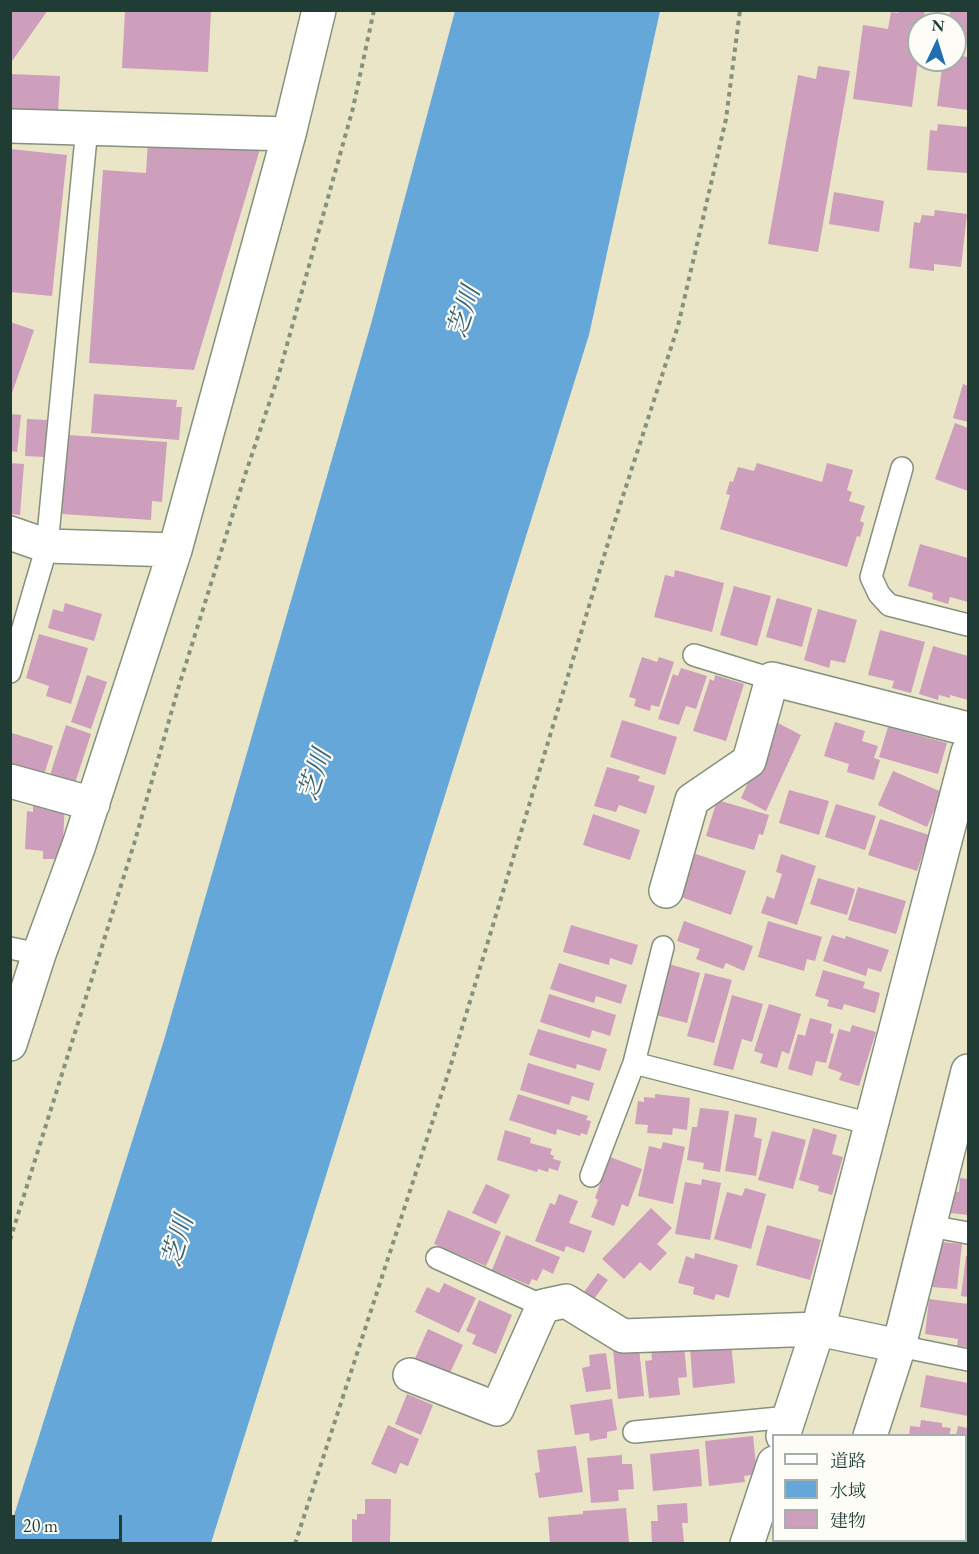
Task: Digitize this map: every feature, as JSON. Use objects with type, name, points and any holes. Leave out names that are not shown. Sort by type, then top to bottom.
[{"type":"street","points":[[10,1044],[25,951],[93,804],[175,550],[289,134],[319,10]]},
{"type":"street","points":[[10,126],[289,134]]},
{"type":"street","points":[[10,533],[47,546],[175,550]]},
{"type":"street","points":[[666,891],[692,800],[749,761],[772,679],[969,729]]},
{"type":"street","points":[[786,1426],[818,1329],[969,752]]},
{"type":"street","points":[[10,781],[93,804]]},
{"type":"street","points":[[871,1434],[899,1346],[967,1085]]},
{"type":"street","points":[[410,1375],[497,1408],[543,1306],[566,1301],[623,1336],[818,1329],[899,1346]]},
{"type":"street","points":[[747,1544],[772,1469]]},
{"type":"lane","points":[[10,672],[47,546],[87,127]]},
{"type":"lane","points":[[902,468],[871,577],[879,594],[889,605],[969,626]]},
{"type":"lane","points":[[694,655],[772,679]]},
{"type":"lane","points":[[591,1176],[634,1064],[663,947]]},
{"type":"lane","points":[[634,1064],[871,1124]]},
{"type":"lane","points":[[930,1226],[969,1233]]},
{"type":"lane","points":[[437,1258],[543,1306]]},
{"type":"lane","points":[[899,1346],[969,1360]]},
{"type":"lane","points":[[634,1432],[786,1426]]},
{"type":"path","points":[[10,1240],[134,844],[177,689],[244,475],[278,377],[353,108],[374,10]]},
{"type":"path","points":[[295,1544],[450,1071],[611,533],[678,326],[726,119],[740,10]]},
{"type":"water","name":"芝川","points":[[455,11],[660,11],[589,335],[211,1543],[11,1543],[11,1525],[164,1040],[371,324]]},
{"type":"building","points":[[10,10],[48,10],[10,64]]},
{"type":"building","points":[[125,10],[211,10],[208,72],[122,68]]},
{"type":"building","points":[[898,10],[925,10],[925,12],[907,12],[907,72],[917,72],[912,107],[853,99],[863,25],[888,29],[891,12],[898,13]]},
{"type":"building","points":[[950,10],[968,10],[968,43],[967,12],[950,12]]},
{"type":"building","points":[[968,57],[968,110],[937,106],[941,72],[967,72]]},
{"type":"building","points":[[818,66],[850,71],[818,252],[768,244],[798,75],[816,79]]},
{"type":"building","points":[[10,74],[60,76],[58,113],[10,111]]},
{"type":"building","points":[[938,124],[968,127],[968,173],[927,170],[930,130],[937,131]]},
{"type":"building","points":[[148,141],[260,149],[194,370],[89,363],[103,170],[146,173]]},
{"type":"building","points":[[10,149],[67,155],[52,296],[10,292]]},
{"type":"building","points":[[834,192],[884,201],[879,232],[829,224]]},
{"type":"building","points":[[935,210],[967,214],[961,267],[934,264],[934,271],[909,268],[914,222],[920,223],[922,215],[934,216]]},
{"type":"building","points":[[10,322],[34,330],[11,396],[10,396]]},
{"type":"building","points":[[963,384],[968,386],[968,422],[953,418]]},
{"type":"building","points":[[94,394],[177,400],[176,407],[182,407],[179,440],[91,433]]},
{"type":"building","points":[[10,414],[21,415],[17,452],[10,451]]},
{"type":"building","points":[[27,419],[47,420],[45,457],[25,456]]},
{"type":"building","points":[[955,423],[968,428],[968,491],[935,479]]},
{"type":"building","points":[[68,435],[167,442],[162,502],[152,501],[151,520],[62,514]]},
{"type":"building","points":[[10,463],[24,464],[20,515],[10,514]]},
{"type":"building","points":[[757,463],[822,482],[827,463],[853,470],[847,490],[852,492],[849,501],[865,506],[860,521],[864,523],[860,537],[857,536],[847,567],[720,529],[730,495],[726,494],[730,481],[733,482],[738,467],[754,471]]},
{"type":"building","points":[[920,544],[968,558],[968,602],[950,597],[948,604],[932,599],[933,593],[908,586]]},
{"type":"building","points":[[675,570],[724,583],[712,632],[654,617],[665,575],[674,577]]},
{"type":"building","points":[[734,586],[771,596],[757,646],[720,635]]},
{"type":"building","points":[[777,598],[812,608],[802,647],[766,637]]},
{"type":"building","points":[[65,603],[102,614],[94,641],[48,628],[53,609],[63,612]]},
{"type":"building","points":[[818,609],[857,620],[845,663],[831,660],[829,668],[804,660]]},
{"type":"building","points":[[880,630],[925,642],[911,693],[892,688],[894,681],[868,675]]},
{"type":"building","points":[[39,634],[88,648],[71,704],[46,696],[49,686],[26,678]]},
{"type":"building","points":[[933,646],[968,656],[968,700],[950,695],[950,698],[939,695],[938,700],[919,694]]},
{"type":"building","points":[[642,657],[657,662],[659,657],[674,662],[659,707],[651,705],[650,711],[634,706],[636,699],[629,697]]},
{"type":"building","points":[[681,668],[707,676],[696,709],[686,706],[679,725],[658,719],[673,674],[678,676]]},
{"type":"building","points":[[87,675],[107,682],[91,729],[71,722]]},
{"type":"building","points":[[715,675],[744,684],[726,741],[693,731],[710,679],[714,681]]},
{"type":"building","points":[[622,720],[677,737],[665,775],[610,757]]},
{"type":"building","points":[[776,722],[801,735],[766,811],[741,798]]},
{"type":"building","points":[[835,722],[865,731],[862,741],[878,746],[874,758],[880,760],[874,780],[847,772],[849,764],[824,756]]},
{"type":"building","points":[[66,725],[91,734],[75,783],[50,775]]},
{"type":"building","points":[[888,727],[947,743],[938,774],[879,757]]},
{"type":"building","points":[[12,733],[53,746],[44,775],[10,765]]},
{"type":"building","points":[[607,767],[640,776],[638,781],[655,786],[646,814],[619,805],[616,812],[594,806]]},
{"type":"building","points":[[893,771],[942,792],[927,827],[878,805]]},
{"type":"building","points":[[789,790],[829,801],[819,835],[779,823]]},
{"type":"building","points":[[717,800],[769,815],[763,835],[759,834],[754,850],[706,836]]},
{"type":"building","points":[[33,801],[65,803],[62,859],[43,859],[43,851],[25,849],[27,811],[33,812]]},
{"type":"building","points":[[836,804],[876,816],[865,850],[825,837]]},
{"type":"building","points":[[593,814],[640,830],[630,860],[583,845]]},
{"type":"building","points":[[880,819],[929,835],[917,871],[868,855]]},
{"type":"building","points":[[693,853],[746,871],[731,915],[678,896]]},
{"type":"building","points":[[781,854],[816,866],[797,925],[761,913],[767,896],[774,899],[782,874],[776,872]]},
{"type":"building","points":[[818,878],[855,889],[847,915],[810,904]]},
{"type":"building","points":[[858,887],[906,901],[896,934],[848,920]]},
{"type":"building","points":[[684,921],[753,946],[744,971],[726,963],[723,969],[696,959],[700,949],[677,941]]},
{"type":"building","points":[[768,921],[822,937],[815,961],[807,959],[804,971],[758,957]]},
{"type":"building","points":[[571,925],[638,945],[632,965],[610,958],[609,965],[563,952]]},
{"type":"building","points":[[832,935],[845,939],[846,936],[889,950],[881,972],[868,968],[866,976],[823,961]]},
{"type":"building","points":[[559,963],[627,985],[621,1004],[596,996],[594,1003],[550,989]]},
{"type":"building","points":[[669,964],[700,973],[687,1023],[656,1015]]},
{"type":"building","points":[[823,970],[865,982],[863,988],[880,993],[875,1013],[844,1004],[842,1010],[827,1006],[829,1000],[815,996]]},
{"type":"building","points":[[705,973],[732,980],[714,1043],[687,1036]]},
{"type":"building","points":[[549,994],[616,1015],[610,1036],[592,1030],[590,1038],[540,1022]]},
{"type":"building","points":[[732,995],[763,1004],[752,1042],[742,1039],[733,1070],[713,1065]]},
{"type":"building","points":[[769,1004],[801,1014],[789,1054],[782,1051],[777,1068],[760,1063],[763,1054],[754,1051]]},
{"type":"building","points":[[810,1018],[832,1024],[830,1033],[834,1034],[826,1063],[816,1061],[812,1076],[788,1069],[798,1034],[805,1036]]},
{"type":"building","points":[[852,1025],[876,1032],[859,1086],[839,1080],[842,1073],[828,1068],[839,1029],[850,1032]]},
{"type":"building","points":[[538,1029],[607,1049],[600,1071],[577,1064],[576,1069],[529,1055]]},
{"type":"building","points":[[528,1063],[594,1083],[589,1101],[572,1096],[569,1105],[520,1090]]},
{"type":"building","points":[[518,1094],[588,1116],[586,1120],[591,1121],[587,1135],[581,1133],[580,1136],[557,1129],[556,1135],[509,1120]]},
{"type":"building","points":[[655,1094],[690,1098],[687,1130],[673,1128],[672,1135],[647,1133],[648,1125],[635,1124],[638,1101],[644,1102],[644,1097],[655,1098]]},
{"type":"building","points":[[700,1108],[729,1111],[720,1172],[703,1169],[704,1163],[687,1160],[692,1127],[697,1127]]},
{"type":"building","points":[[735,1114],[757,1118],[754,1137],[762,1139],[756,1176],[725,1171]]},
{"type":"building","points":[[813,1128],[837,1135],[832,1154],[843,1157],[832,1195],[818,1191],[819,1186],[799,1180]]},
{"type":"building","points":[[505,1130],[531,1138],[530,1143],[552,1149],[550,1154],[554,1156],[553,1159],[561,1161],[558,1171],[549,1168],[548,1172],[538,1169],[537,1172],[497,1160]]},
{"type":"building","points":[[772,1131],[806,1140],[793,1189],[758,1180]]},
{"type":"building","points":[[663,1142],[685,1147],[673,1204],[638,1196],[649,1146],[661,1149]]},
{"type":"building","points":[[610,1157],[642,1169],[628,1207],[622,1204],[614,1226],[591,1217],[598,1200],[595,1198]]},
{"type":"building","points":[[960,1178],[968,1179],[968,1215],[950,1213],[953,1191],[959,1192]]},
{"type":"building","points":[[702,1179],[721,1183],[710,1240],[675,1234],[685,1182],[701,1185]]},
{"type":"building","points":[[486,1184],[510,1195],[496,1224],[472,1213]]},
{"type":"building","points":[[745,1188],[766,1194],[751,1249],[714,1239],[727,1192],[742,1196]]},
{"type":"building","points":[[559,1194],[578,1201],[569,1223],[592,1231],[584,1253],[566,1246],[564,1252],[535,1241],[550,1203],[555,1205]]},
{"type":"building","points":[[651,1208],[672,1228],[657,1244],[667,1253],[650,1271],[640,1262],[624,1279],[602,1259]]},
{"type":"building","points":[[448,1210],[501,1232],[486,1266],[434,1244]]},
{"type":"building","points":[[767,1225],[821,1240],[810,1280],[756,1265]]},
{"type":"building","points":[[506,1235],[560,1257],[553,1274],[543,1269],[537,1281],[532,1279],[529,1285],[492,1270]]},
{"type":"building","points":[[941,1242],[962,1244],[957,1289],[931,1287],[934,1258],[939,1258]]},
{"type":"building","points":[[695,1253],[738,1265],[729,1298],[716,1294],[714,1300],[693,1294],[694,1287],[678,1283],[686,1256],[694,1259]]},
{"type":"building","points":[[966,1256],[968,1256],[968,1297],[961,1296]]},
{"type":"building","points":[[598,1273],[608,1280],[594,1299],[584,1292]]},
{"type":"building","points":[[444,1283],[476,1298],[459,1333],[415,1312],[427,1287],[439,1293]]},
{"type":"building","points":[[929,1299],[968,1304],[968,1347],[957,1346],[958,1339],[925,1334]]},
{"type":"building","points":[[479,1300],[512,1315],[496,1354],[472,1344],[476,1335],[466,1331]]},
{"type":"building","points":[[428,1329],[463,1345],[447,1379],[413,1363]]},
{"type":"building","points":[[731,1343],[735,1383],[693,1388],[690,1348]]},
{"type":"building","points":[[684,1345],[687,1377],[678,1378],[680,1395],[649,1398],[645,1361],[652,1360],[651,1348]]},
{"type":"building","points":[[639,1348],[644,1396],[618,1399],[613,1350]]},
{"type":"building","points":[[606,1353],[611,1389],[586,1392],[582,1368],[590,1366],[589,1355]]},
{"type":"building","points":[[926,1375],[968,1383],[968,1416],[920,1407]]},
{"type":"building","points":[[407,1394],[433,1405],[421,1435],[395,1424]]},
{"type":"building","points":[[612,1399],[617,1430],[607,1432],[607,1438],[590,1441],[589,1433],[575,1435],[570,1405]]},
{"type":"building","points":[[921,1420],[942,1423],[942,1427],[951,1428],[950,1434],[909,1434],[910,1426],[920,1427]]},
{"type":"building","points":[[388,1425],[419,1439],[408,1466],[400,1463],[396,1474],[371,1464]]},
{"type":"building","points":[[958,1426],[968,1428],[968,1461],[967,1434],[956,1434]]},
{"type":"building","points":[[753,1436],[757,1474],[744,1476],[745,1482],[709,1486],[705,1441]]},
{"type":"building","points":[[576,1446],[583,1492],[539,1498],[535,1473],[540,1472],[537,1450]]},
{"type":"building","points":[[699,1449],[702,1486],[653,1491],[650,1454]]},
{"type":"building","points":[[622,1455],[622,1464],[632,1464],[634,1489],[618,1490],[619,1501],[591,1503],[587,1458]]},
{"type":"building","points":[[365,1499],[391,1499],[390,1543],[352,1543],[352,1519],[357,1520],[357,1514],[365,1514]]},
{"type":"building","points":[[968,1501],[968,1544],[938,1544],[938,1542],[967,1542]]},
{"type":"building","points":[[687,1503],[688,1523],[682,1523],[684,1542],[652,1544],[651,1521],[658,1521],[657,1505]]},
{"type":"building","points":[[626,1508],[629,1542],[550,1544],[548,1517],[583,1514],[583,1511]]}]
